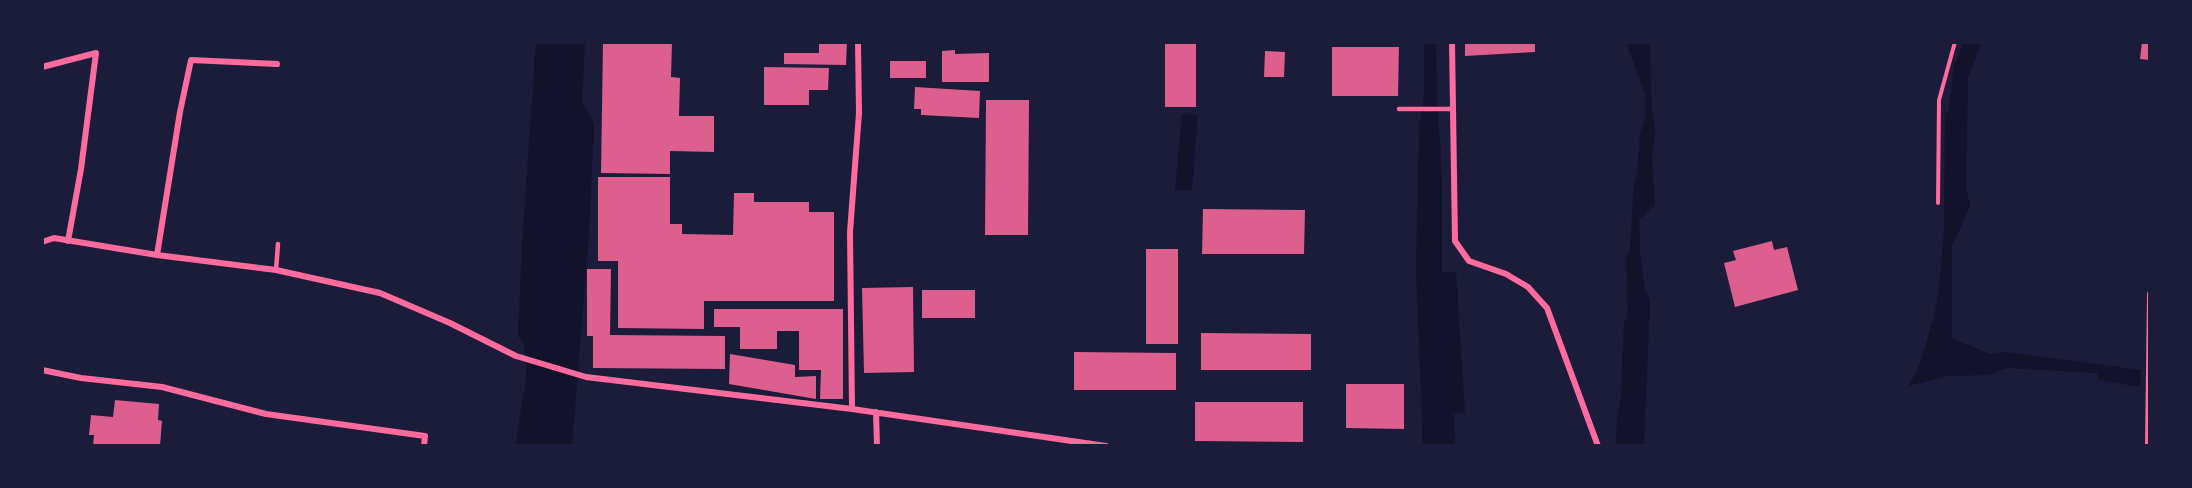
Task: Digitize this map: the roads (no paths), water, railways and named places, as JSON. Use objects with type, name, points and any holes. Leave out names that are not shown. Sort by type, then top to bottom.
[{"type":"street","points":[[852,408],[850,232],[859,113],[858,42]]},
{"type":"street","points":[[1452,42],[1455,241],[1469,261],[1506,274],[1528,287],[1546,308],[1598,446]]},
{"type":"street","points":[[42,67],[96,53],[81,169],[68,242]]},
{"type":"street","points":[[157,255],[180,112],[191,60],[277,64]]},
{"type":"street","points":[[42,242],[54,238],[157,255],[276,270],[380,293],[450,323],[516,356],[586,377],[852,408],[1106,446]]},
{"type":"street","points":[[2148,446],[2150,294]]},
{"type":"street","points":[[42,370],[81,378],[162,387],[266,414],[425,436],[424,446]]},
{"type":"street","points":[[876,412],[877,446]]},
{"type":"lane","points":[[1399,109],[1453,109]]},
{"type":"lane","points":[[276,270],[278,244]]}]
